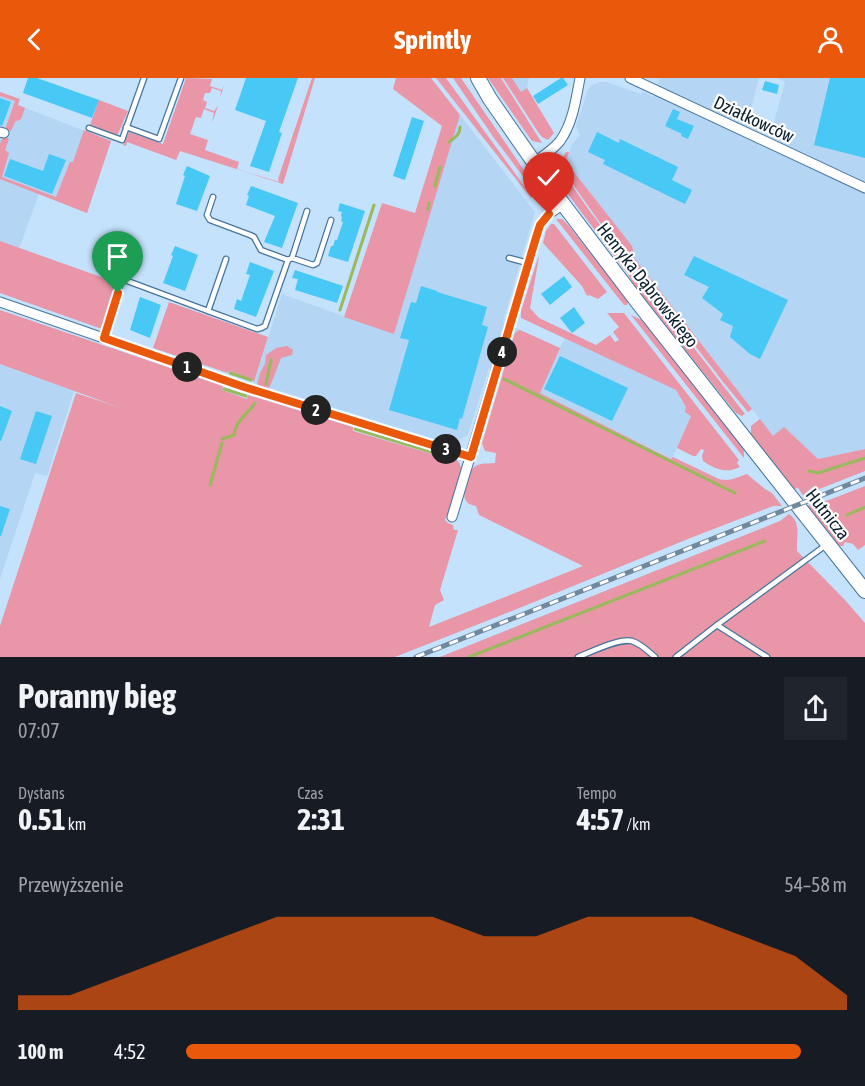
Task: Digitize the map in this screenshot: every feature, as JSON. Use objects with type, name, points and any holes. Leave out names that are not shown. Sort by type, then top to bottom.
[{"type":"main road","name":"Henryka Dąbrowskiego","points":[[470,78],[490,99]]},
{"type":"main road","name":"Henryka Dąbrowskiego","points":[[478,78],[563,204],[785,488]]},
{"type":"main road","name":"Hutnicza","points":[[785,488],[865,591]]},
{"type":"street","points":[[534,163],[559,142],[568,128],[576,104],[580,78]]},
{"type":"street","name":"Działkowców","points":[[630,78],[865,188]]},
{"type":"street","points":[[452,516],[540,225],[549,214],[563,204]]},
{"type":"street","points":[[0,302],[244,387],[471,457]]},
{"type":"lane","points":[[88,128],[122,140],[144,78]]},
{"type":"lane","points":[[126,127],[159,139],[181,78]]},
{"type":"lane","points":[[213,196],[207,215],[210,220],[254,237],[261,250],[313,265],[316,263],[331,220]]},
{"type":"lane","points":[[104,338],[123,279],[257,329],[265,326],[307,211]]},
{"type":"lane","points":[[509,258],[528,263]]},
{"type":"lane","points":[[208,311],[226,259]]},
{"type":"lane","points":[[676,657],[829,544]]},
{"type":"lane","points":[[717,625],[767,657]]},
{"type":"lane","points":[[578,657],[629,640],[640,644],[655,657]]},
{"type":"shaded area","points":[[186,78],[212,79],[210,86],[222,90],[225,84],[220,97],[221,91],[212,88],[210,93],[205,93],[203,100],[207,102],[205,108],[214,111],[218,106],[212,123],[214,113],[204,109],[201,118],[196,117],[190,134],[208,140],[205,150],[239,162],[237,169],[279,182],[278,179],[312,78],[315,78],[283,184],[180,151],[176,160],[127,142],[126,146],[123,145],[129,132],[163,144]]},
{"type":"shaded area","points":[[396,78],[431,78],[460,115],[394,334],[344,317],[382,203],[415,213],[442,126],[393,89]]},
{"type":"shaded area","points":[[436,78],[446,78],[531,198]]},
{"type":"shaded area","points":[[453,78],[461,78],[539,192],[544,204],[494,138]]},
{"type":"shaded area","points":[[488,78],[501,78],[542,143],[532,141]]},
{"type":"shaded area","points":[[503,78],[512,78],[521,92],[527,88],[554,133],[548,140],[538,132]]},
{"type":"shaded area","points":[[512,78],[529,78],[527,88],[521,93]]},
{"type":"shaded area","points":[[660,78],[759,78],[747,125],[770,136],[785,82],[777,78],[865,78],[865,449],[818,459],[784,428],[773,436],[632,255],[566,161],[572,144],[580,135],[576,127],[591,86],[599,82],[607,82],[641,94],[642,91],[653,97]]},
{"type":"shaded area","points":[[0,92],[20,99],[18,105],[25,108],[21,119],[15,122],[11,131],[5,130],[15,101],[0,96]]},
{"type":"shaded area","points":[[0,96],[111,141],[87,213],[39,194],[19,249],[0,241]]},
{"type":"shaded area","points":[[99,100],[128,111],[118,134],[90,125]]},
{"type":"shaded area","points":[[460,115],[535,212],[503,322],[560,348],[565,338],[676,390],[691,416],[672,459],[489,368],[468,435],[451,444],[254,383],[282,294],[394,334]]},
{"type":"shaded area","points":[[84,130],[111,141],[87,213],[0,179],[0,144],[3,136],[9,139],[5,150],[9,153],[2,177],[56,197],[70,162],[73,162]]},
{"type":"shaded area","points":[[566,152],[569,152],[566,162],[632,246],[634,253],[632,255],[752,409],[748,412],[598,220],[560,166]]},
{"type":"shaded area","points":[[556,162],[589,210],[745,414],[742,416],[736,413],[637,290],[627,273],[558,181],[554,171]]},
{"type":"shaded area","points":[[556,219],[562,219],[569,226],[628,301],[627,305],[624,305]]},
{"type":"shaded area","points":[[551,224],[554,224],[607,292],[598,299],[587,296],[582,286],[543,243],[546,231]]},
{"type":"shaded area","points":[[0,241],[118,283],[102,329],[0,293]]},
{"type":"shaded area","points":[[539,257],[530,308],[539,318],[596,345],[610,335],[615,342],[619,340],[613,332],[619,327],[607,313],[624,313],[739,460],[737,463],[740,467],[721,470],[703,461],[704,450],[701,449],[696,456],[693,456],[677,448],[691,416],[685,412],[686,407],[676,390],[521,318],[521,311]]},
{"type":"shaded area","points":[[169,302],[268,337],[254,382],[229,371],[228,373],[153,348]]},
{"type":"shaded area","points":[[0,310],[223,386],[222,390],[247,399],[248,395],[353,427],[353,431],[446,458],[447,455],[452,457],[460,466],[461,472],[445,520],[453,525],[454,530],[458,530],[440,590],[444,600],[435,605],[429,627],[583,566],[479,515],[476,506],[466,501],[464,492],[470,471],[479,465],[495,463],[496,453],[485,451],[482,443],[515,333],[520,330],[560,348],[540,393],[671,459],[673,457],[719,479],[731,480],[747,474],[772,493],[782,506],[773,506],[688,539],[395,657],[0,657],[0,626],[76,393],[121,408],[0,364]]},
{"type":"shaded area","points":[[631,315],[644,321],[740,444],[744,450],[744,458]]},
{"type":"shaded area","points":[[287,346],[293,350],[292,355],[281,358],[269,388],[257,385],[266,355],[276,348]]},
{"type":"shaded area","points":[[0,364],[74,391],[47,476],[35,473],[0,579]]},
{"type":"shaded area","points":[[760,419],[773,436],[784,427],[818,459],[865,449],[865,471],[817,490],[805,498],[798,488],[794,489],[751,434],[751,426]]},
{"type":"shaded area","points":[[865,486],[865,545],[858,550],[853,544],[845,542],[843,546],[839,546],[807,506]]},
{"type":"shaded area","points":[[789,514],[797,526],[797,551],[865,623],[865,657],[440,657],[780,521]]},
{"type":"building","points":[[28,78],[37,78],[99,100],[92,118],[23,93]]},
{"type":"building","points":[[246,78],[298,78],[279,132],[282,133],[269,172],[250,166],[266,121],[235,110]]},
{"type":"building","points":[[561,78],[568,85],[538,104],[533,96]]},
{"type":"building","points":[[830,78],[865,78],[865,158],[814,145]]},
{"type":"building","points":[[765,81],[779,85],[777,94],[762,90]]},
{"type":"building","points":[[0,98],[11,102],[2,126],[0,125]]},
{"type":"building","points":[[673,109],[680,112],[677,119],[694,126],[688,139],[665,126]]},
{"type":"building","points":[[412,117],[424,121],[405,180],[393,176]]},
{"type":"building","points":[[597,132],[619,143],[620,139],[678,167],[672,180],[692,190],[685,204],[603,164],[605,160],[588,152]]},
{"type":"building","points":[[49,154],[66,160],[52,194],[4,176],[10,159],[43,171]]},
{"type":"building","points":[[187,166],[210,176],[197,211],[176,204]]},
{"type":"building","points":[[251,186],[298,203],[282,248],[264,242],[275,216],[246,205]]},
{"type":"building","points":[[340,203],[365,211],[348,262],[328,256],[343,222],[341,221],[342,212],[338,211]]},
{"type":"building","points":[[175,246],[198,255],[185,291],[163,283]]},
{"type":"building","points":[[694,256],[788,300],[760,359],[750,354],[730,337],[733,326],[720,320],[723,314],[702,298],[709,287],[684,275]]},
{"type":"building","points":[[250,262],[274,271],[256,317],[234,309],[237,299],[241,301],[250,275],[246,274]]},
{"type":"building","points":[[295,270],[343,286],[337,303],[295,290],[298,279],[292,278]]},
{"type":"building","points":[[564,276],[572,287],[550,305],[541,294]]},
{"type":"building","points":[[421,286],[487,307],[482,325],[488,327],[457,430],[389,410],[409,340],[400,338],[411,302],[416,303]]},
{"type":"building","points":[[140,297],[161,305],[150,338],[130,330]]},
{"type":"building","points":[[574,307],[585,323],[572,333],[560,318]]},
{"type":"building","points":[[560,356],[628,388],[612,421],[544,389]]},
{"type":"building","points":[[0,406],[12,411],[1,441],[0,441]]},
{"type":"building","points":[[36,411],[52,416],[36,464],[20,459]]},
{"type":"building","points":[[0,506],[10,509],[1,536],[0,536]]},
{"type":"waterway","points":[[449,142],[458,134],[460,127]]},
{"type":"waterway","points":[[435,186],[440,167]]},
{"type":"waterway","points":[[428,209],[429,203]]},
{"type":"waterway","points":[[340,310],[374,205]]},
{"type":"waterway","points":[[266,384],[271,360]]},
{"type":"waterway","points":[[230,373],[251,380]]},
{"type":"waterway","points":[[504,379],[735,493]]},
{"type":"waterway","points":[[224,389],[246,396]]},
{"type":"waterway","points":[[222,439],[234,435],[239,422],[255,403]]},
{"type":"waterway","points":[[355,429],[445,456]]},
{"type":"waterway","points":[[210,485],[222,443]]},
{"type":"waterway","points":[[809,471],[818,473],[865,458]]},
{"type":"waterway","points":[[847,515],[865,507]]},
{"type":"waterway","points":[[469,657],[765,541]]},
{"type":"railway","points":[[416,657],[865,478]]},
{"type":"route","points":[[118,293],[104,338],[244,387],[471,457],[540,225],[549,214]]}]
